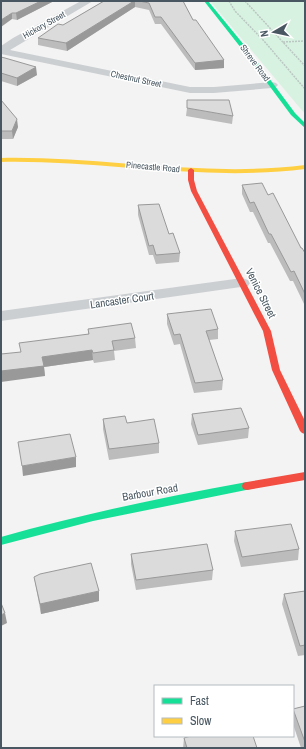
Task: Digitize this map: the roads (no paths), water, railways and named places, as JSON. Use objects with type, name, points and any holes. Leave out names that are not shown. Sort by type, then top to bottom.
[{"type":"street","name":"Hickory Street","points":[[1,51],[24,36],[88,1]]},
{"type":"street","name":"Shreve Road","points":[[206,1],[293,114],[305,126]]},
{"type":"street","name":"Chestnut Street","points":[[1,51],[190,90],[214,90],[272,85]]},
{"type":"street","name":"Pinecastle Road","points":[[1,160],[57,159],[225,172],[266,172],[305,167]]},
{"type":"street","name":"Venice Street","points":[[190,170],[190,180],[194,191],[267,331],[276,370],[305,431]]},
{"type":"street","name":"Lancaster Court","points":[[1,316],[242,283]]},
{"type":"street","name":"Barbour Road","points":[[1,540],[36,529],[99,514],[305,476]]}]
